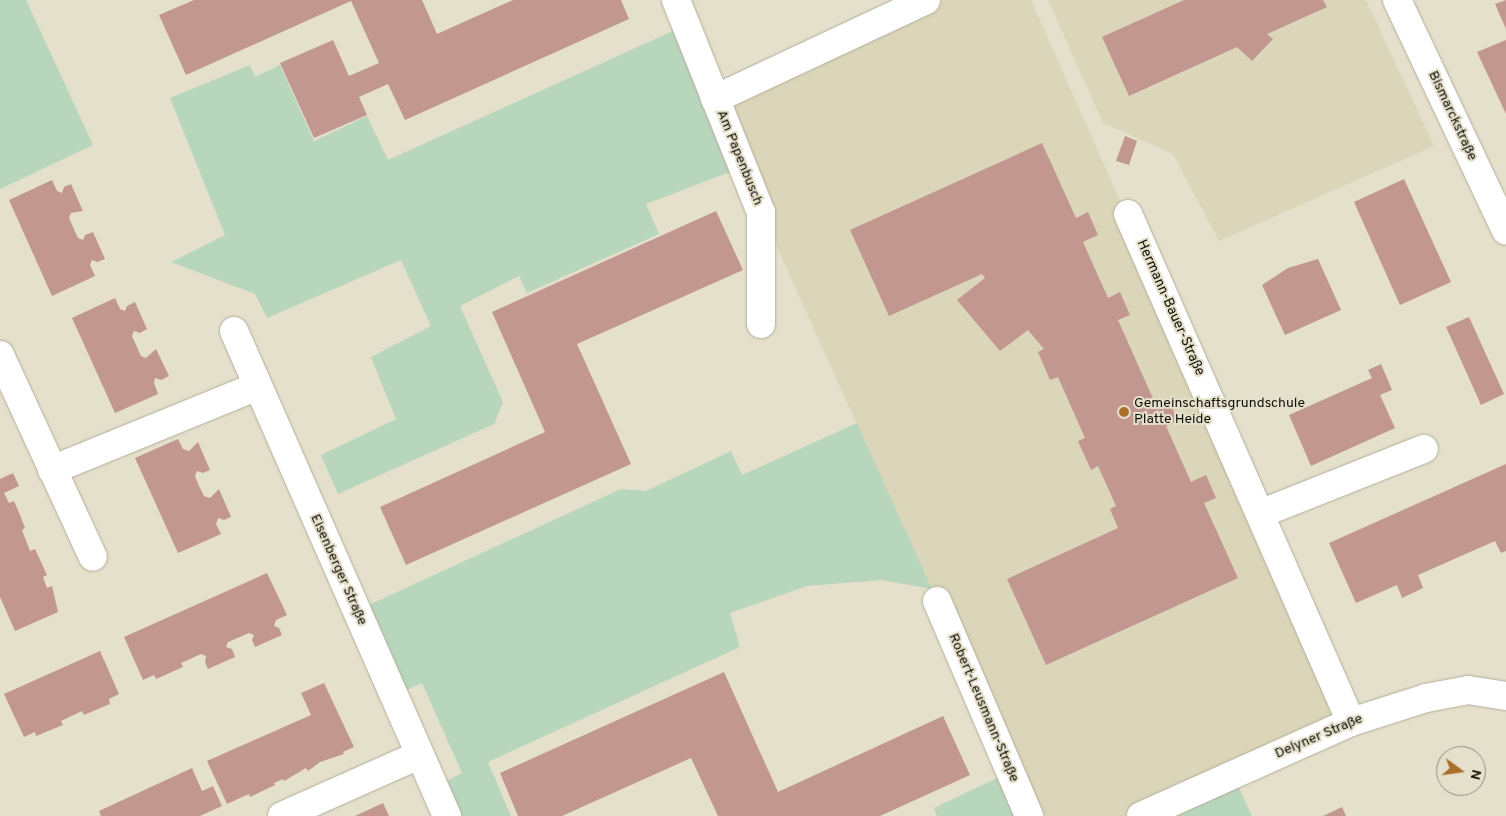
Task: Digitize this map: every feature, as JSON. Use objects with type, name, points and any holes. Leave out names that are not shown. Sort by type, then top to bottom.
[{"type":"street","name":"Am Papenbusch","points":[[676,0],[761,212],[762,324]]},
{"type":"street","points":[[716,99],[926,0]]},
{"type":"street","name":"Bismarckstraße","points":[[1397,0],[1506,231]]},
{"type":"street","name":"Hermann-Bauer-Straße","points":[[1128,214],[1262,513],[1352,722]]},
{"type":"street","name":"Eisenberger Straße","points":[[234,331],[447,816]]},
{"type":"street","points":[[0,355],[93,557]]},
{"type":"street","points":[[52,470],[258,386]]},
{"type":"street","points":[[1262,513],[1424,449]]},
{"type":"street","name":"Robert-Leusmann-Straße","points":[[937,601],[1029,816]]},
{"type":"street","name":"Delyner Straße","points":[[1141,816],[1352,722],[1426,698],[1468,690],[1506,696]]},
{"type":"street","points":[[282,816],[419,755]]},
{"type":"shaded area","points":[[926,0],[1031,0],[1351,722],[1136,816],[1029,816],[937,601],[761,212],[715,99]]},
{"type":"shaded area","points":[[1048,0],[1366,0],[1434,146],[1219,241],[1173,154],[1103,123]]},
{"type":"green space","points":[[0,0],[26,0],[93,145],[0,189]]},
{"type":"green space","points":[[686,25],[743,167],[646,204],[659,234],[527,293],[519,276],[460,306],[503,402],[494,424],[338,494],[321,455],[396,419],[371,357],[431,326],[401,260],[267,318],[255,294],[171,262],[225,235],[170,98],[250,65],[255,77],[280,65],[314,141],[367,116],[388,160]]},
{"type":"green space","points":[[857,423],[932,589],[881,580],[807,586],[730,613],[740,647],[488,762],[511,816],[447,816],[434,787],[462,773],[422,683],[393,696],[356,611],[621,489],[646,491],[731,451],[742,475]]},
{"type":"green space","points":[[1010,772],[1029,816],[937,816],[934,808]]},
{"type":"green space","points":[[1233,775],[1252,816],[1138,816]]},
{"type":"building","points":[[194,0],[422,0],[437,34],[513,0],[621,0],[629,19],[405,120],[388,84],[359,97],[367,115],[314,138],[280,63],[333,40],[349,76],[379,63],[351,1],[186,75],[159,15]]},
{"type":"building","points":[[1184,0],[1323,0],[1327,7],[1267,34],[1273,39],[1252,61],[1237,47],[1129,96],[1102,37]]},
{"type":"building","points":[[1506,0],[1506,29],[1495,4]]},
{"type":"building","points":[[1506,40],[1506,114],[1477,52]]},
{"type":"building","points":[[1125,136],[1137,141],[1129,165],[1116,161]]},
{"type":"building","name":"Gemeinschaftsgrundschule Platte Heide","points":[[1042,143],[1076,218],[1088,212],[1098,235],[1083,242],[1108,298],[1120,292],[1130,315],[1118,320],[1155,403],[1168,398],[1178,421],[1166,426],[1191,482],[1206,475],[1216,498],[1204,503],[1238,578],[1046,665],[1007,579],[1118,528],[1110,509],[1116,506],[1098,466],[1091,470],[1078,441],[1085,438],[1058,377],[1050,380],[1038,352],[1044,349],[1028,330],[1000,351],[957,300],[985,278],[982,274],[889,316],[850,230]]},
{"type":"building","points":[[1404,179],[1451,282],[1400,305],[1354,202]]},
{"type":"building","points":[[52,180],[57,191],[62,193],[64,187],[71,184],[83,211],[71,213],[69,218],[78,238],[83,240],[85,235],[93,232],[105,259],[97,262],[92,260],[90,265],[95,276],[52,296],[9,200]]},
{"type":"building","points":[[716,211],[743,270],[577,344],[631,464],[406,565],[380,507],[545,432],[492,312]]},
{"type":"building","points":[[1318,259],[1341,310],[1285,335],[1262,285],[1288,268]]},
{"type":"building","points":[[115,298],[120,309],[125,311],[127,306],[135,302],[147,329],[140,333],[134,331],[132,336],[141,356],[146,358],[156,349],[169,376],[161,380],[155,378],[154,383],[158,394],[115,413],[72,318]]},
{"type":"building","points":[[1469,317],[1504,394],[1481,405],[1446,327]]},
{"type":"building","points":[[1381,364],[1392,390],[1380,395],[1395,428],[1311,466],[1289,415],[1372,378],[1368,370]]},
{"type":"building","points":[[178,439],[183,449],[189,451],[198,442],[210,470],[203,473],[197,471],[195,476],[199,486],[204,496],[210,498],[219,489],[231,517],[224,520],[218,518],[216,524],[221,534],[178,553],[135,458]]},
{"type":"building","points":[[1506,464],[1506,551],[1501,553],[1495,541],[1418,575],[1423,588],[1402,598],[1397,585],[1356,603],[1329,543]]},
{"type":"building","points":[[13,473],[19,486],[4,493],[9,503],[14,501],[25,528],[22,530],[30,551],[35,549],[47,575],[43,577],[47,588],[52,586],[58,612],[15,631],[0,597],[0,479]]},
{"type":"building","points":[[267,573],[287,615],[276,620],[274,626],[279,628],[282,635],[255,647],[252,640],[254,635],[249,633],[228,642],[226,647],[232,649],[235,657],[208,669],[205,662],[206,656],[201,654],[181,663],[183,667],[156,679],[154,675],[143,680],[124,637]]},
{"type":"building","points":[[100,651],[119,694],[109,699],[110,704],[84,715],[82,711],[61,721],[63,725],[36,736],[35,732],[24,737],[4,694]]},
{"type":"building","points":[[724,672],[778,792],[943,716],[970,775],[880,816],[718,816],[691,758],[562,816],[518,816],[500,773]]},
{"type":"building","points":[[324,683],[354,747],[343,752],[344,754],[320,762],[308,771],[306,768],[250,797],[249,794],[227,804],[207,761],[311,715],[301,693]]},
{"type":"building","points":[[192,768],[202,791],[213,786],[222,806],[200,816],[101,816],[99,811]]},
{"type":"building","points":[[383,803],[389,816],[355,816]]},
{"type":"building","points":[[1342,807],[1346,816],[1323,816]]},
{"type":"place","name":"Gemeinschaftsgrundschule Platte Heide","points":[[1124,412]]}]
